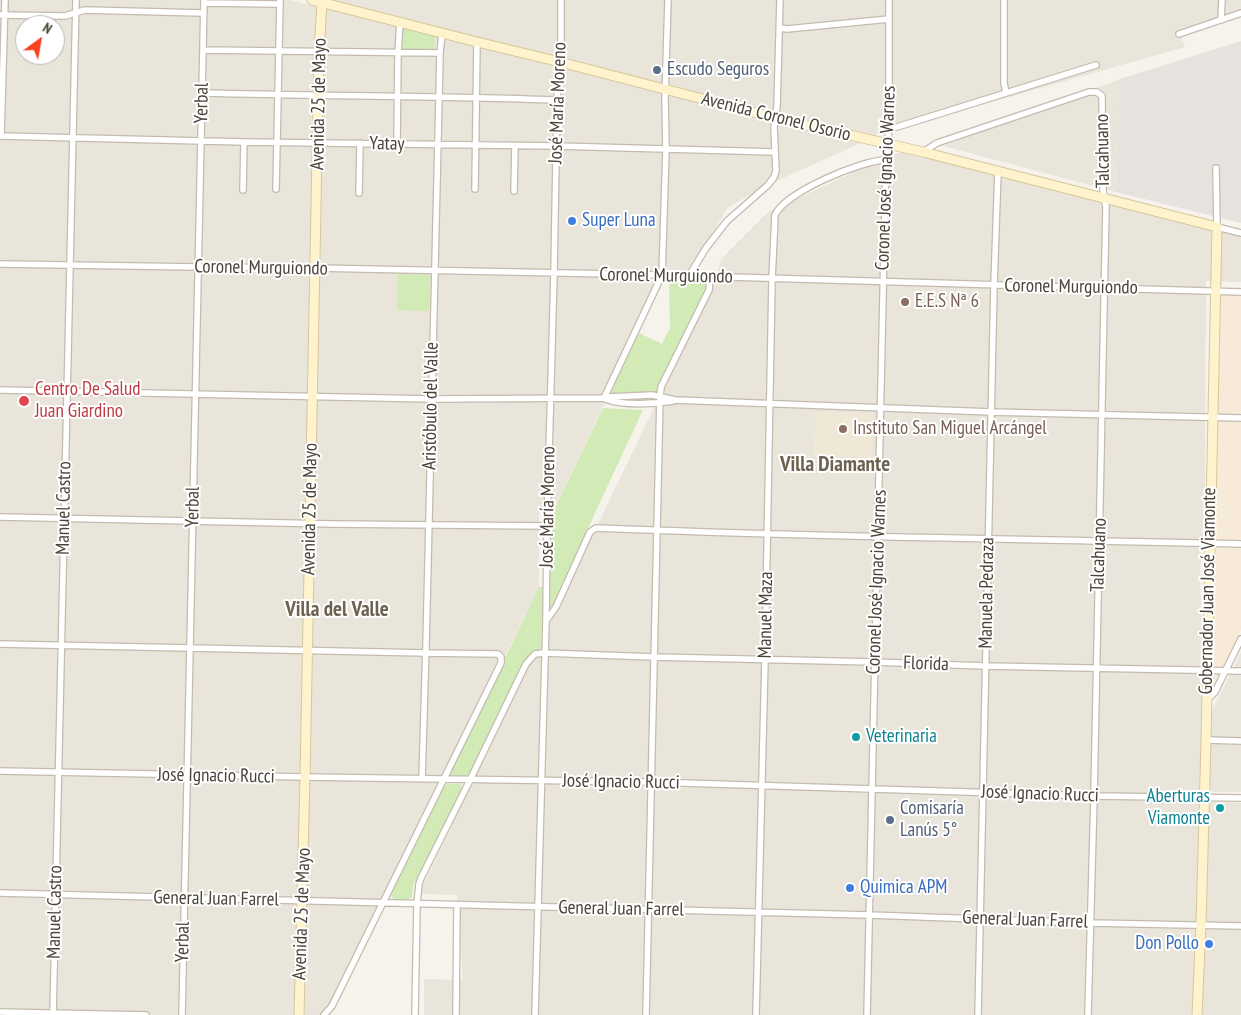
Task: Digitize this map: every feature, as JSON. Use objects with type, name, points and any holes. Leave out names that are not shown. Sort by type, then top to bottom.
[{"type":"street","points":[[1,136],[3,15],[6,0]]},
{"type":"street","name":"Manuel Castro","points":[[53,1014],[76,0]]},
{"type":"street","name":"Avenida Coronel Osorio","points":[[312,0],[776,118],[888,143],[1241,233]]},
{"type":"street","name":"José María Moreno","points":[[535,1015],[561,0]]},
{"type":"street","points":[[604,398],[662,275],[668,0]]},
{"type":"street","points":[[689,276],[706,248],[727,221],[768,185],[774,177],[776,170],[774,134],[777,107],[780,0]]},
{"type":"street","name":"Coronel José Ignacio Warnes","points":[[867,1015],[886,160],[889,128],[890,0]]},
{"type":"street","points":[[1004,0],[1004,83],[1006,93]]},
{"type":"street","points":[[1221,20],[1222,0]]},
{"type":"street","points":[[204,1],[280,2],[276,189]]},
{"type":"street","name":"Yerbal","points":[[182,1015],[204,1]]},
{"type":"street","name":"Avenida 25 de Mayo","points":[[299,1015],[319,52],[322,3]]},
{"type":"street","points":[[3,15],[65,16],[85,10],[203,13]]},
{"type":"street","points":[[1179,34],[1241,14]]},
{"type":"street","points":[[780,28],[787,29],[889,19]]},
{"type":"street","points":[[397,144],[400,22]]},
{"type":"street","name":"Aristóbulo del Valle","points":[[422,779],[438,97],[442,34]]},
{"type":"street","points":[[475,189],[477,42]]},
{"type":"street","points":[[203,50],[440,53]]},
{"type":"street","points":[[889,128],[1096,65]]},
{"type":"street","name":"Talcahuano","points":[[923,152],[936,143],[1089,92],[1097,92],[1102,96],[1104,198],[1106,207],[1088,1015]]},
{"type":"street","points":[[203,93],[557,100]]},
{"type":"street","name":"Yatay","points":[[1,136],[775,152]]},
{"type":"street","points":[[243,190],[244,142]]},
{"type":"street","points":[[359,193],[360,143]]},
{"type":"street","points":[[514,191],[515,146]]},
{"type":"street","name":"Manuel Maza","points":[[756,1015],[775,215],[780,207],[818,182],[860,165],[878,160],[886,160]]},
{"type":"street","name":"Gobernador Juan José Viamonte","points":[[1198,1015],[1216,291],[1216,168]]},
{"type":"street","name":"Manuela Pedraza","points":[[978,1015],[998,171]]},
{"type":"street","points":[[0,264],[70,265]]},
{"type":"street","name":"Coronel Murguiondo","points":[[70,265],[710,276],[1241,292]]},
{"type":"street","points":[[646,1015],[656,530],[661,387],[709,290],[710,276]]},
{"type":"street","points":[[0,390],[432,399],[604,398],[622,402],[675,400],[991,412],[1241,418]]},
{"type":"street","points":[[0,517],[547,526]]},
{"type":"street","points":[[546,621],[556,607],[590,532],[596,528],[767,534],[1241,544]]},
{"type":"street","points":[[1206,701],[1215,692],[1241,639]]},
{"type":"street","points":[[0,644],[498,654],[501,657],[501,663],[332,1006],[324,1015]]},
{"type":"street","points":[[415,1015],[419,884],[526,664],[535,654],[544,653]]},
{"type":"street","name":"Florida","points":[[544,653],[985,666],[1241,671]]},
{"type":"street","points":[[1206,740],[1241,741]]},
{"type":"street","name":"José Ignacio Rucci","points":[[0,771],[305,778],[651,782],[982,793],[1241,798]]},
{"type":"street","name":"General Juan Farrel","points":[[0,894],[759,912],[1241,926]]},
{"type":"street","points":[[456,1015],[457,905]]},
{"type":"street","points":[[0,1012],[146,1015]]},
{"type":"shaded area","points":[[0,0],[290,0],[861,143],[772,183],[728,207],[690,271],[667,270],[553,512],[539,508],[539,587],[328,1015],[0,1015]]},
{"type":"shaded area","points":[[319,0],[1241,0],[1241,10],[1178,30],[1185,47],[872,136]]},
{"type":"shaded area","points":[[1241,41],[1241,223],[1116,192],[1120,79]]},
{"type":"shaded area","points":[[1120,79],[1116,192],[943,146]]},
{"type":"shaded area","points":[[903,151],[1241,237],[1241,282],[1206,281],[1205,498],[1200,573],[1204,694],[1196,1015],[424,1015],[424,979],[463,980],[457,895],[419,894],[715,282],[721,259],[768,212]]},
{"type":"shaded area","points":[[1214,294],[1241,295],[1241,630],[1210,692]]},
{"type":"shaded area","name":"Instituto San Miguel Arcángel","points":[[815,412],[873,413],[872,457],[814,456]]},
{"type":"shaded area","points":[[1241,652],[1241,792],[1209,792],[1210,715]]},
{"type":"shaded area","points":[[1210,802],[1241,803],[1241,1015],[1201,1015]]},
{"type":"green space","points":[[403,26],[435,35],[434,50],[402,49]]},
{"type":"green space","points":[[398,274],[430,275],[429,311],[397,310]]},
{"type":"green space","points":[[669,280],[702,282],[707,289],[656,394],[607,394],[637,332],[662,344],[670,328]]},
{"type":"green space","points":[[603,408],[643,410],[553,607],[549,607],[551,511],[553,512]]},
{"type":"green space","points":[[539,587],[543,587],[541,646],[524,663],[470,773],[466,776],[450,776],[450,773]]},
{"type":"green space","points":[[447,784],[461,784],[462,788],[413,885],[412,897],[407,900],[394,899],[391,896],[392,892]]},
{"type":"place","name":"Escudo Seguros","points":[[657,70]]},
{"type":"place","name":"Super Luna","points":[[572,221]]},
{"type":"place","name":"E.E.S Nª 6","points":[[905,302]]},
{"type":"place","name":"Centro De Salud Juan Giardino","points":[[24,401]]},
{"type":"place","name":"Instituto San Miguel Arcángel","points":[[843,429]]},
{"type":"place","name":"Veterinaria","points":[[856,737]]},
{"type":"place","name":"Aberturas Viamonte","points":[[1220,808]]},
{"type":"place","name":"Comisaría Lanús 5°","points":[[890,820]]},
{"type":"place","name":"Quimica APM","points":[[850,888]]},
{"type":"place","name":"Don Pollo","points":[[1209,944]]},
{"type":"district","name":"Villa Diamante","points":[[835,465]]},
{"type":"district","name":"Villa del Valle","points":[[337,610]]}]
